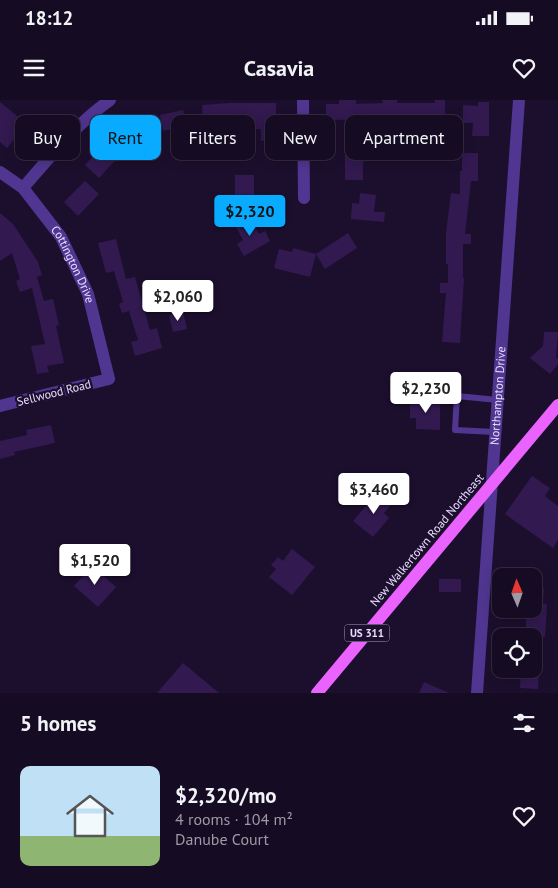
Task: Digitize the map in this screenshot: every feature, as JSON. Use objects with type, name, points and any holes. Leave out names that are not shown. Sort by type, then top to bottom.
[{"type":"main road","name":"New Walkertown Road Northeast","points":[[317,693],[558,405]]},
{"type":"street","points":[[23,188],[73,131],[93,112],[110,100]]},
{"type":"street","points":[[302,100],[304,198]]},
{"type":"street","name":"Northampton Drive","points":[[476,693],[519,100]]},
{"type":"street","name":"Cottington Drive","points":[[0,172],[23,188],[61,237],[88,294],[109,379]]},
{"type":"street","name":"Sellwood Road","points":[[0,406],[109,379]]},
{"type":"lane","points":[[495,432],[455,430],[457,396],[498,400]]},
{"type":"building","points":[[339,100],[356,100],[356,104],[383,103],[382,100],[397,100],[397,103],[435,103],[435,100],[445,100],[445,115],[345,115],[345,120],[335,120],[335,115],[326,115],[326,104],[339,104]]},
{"type":"building","points":[[0,102],[16,115],[15,138],[7,148],[0,142]]},
{"type":"building","points":[[478,102],[489,102],[489,136],[472,136],[473,123],[463,123],[463,105],[478,106]]},
{"type":"building","points":[[276,103],[276,115],[265,115],[265,141],[261,141],[261,129],[255,129],[255,115],[203,115],[202,105]]},
{"type":"building","points":[[183,110],[184,115],[171,115],[171,129],[163,131],[160,115]]},
{"type":"building","points":[[463,153],[478,153],[478,181],[471,181],[465,234],[471,234],[471,244],[463,244],[464,278],[460,343],[442,342],[446,293],[440,293],[440,283],[448,283],[446,233],[451,193],[460,194],[460,171],[462,171]]},
{"type":"building","points":[[90,160],[115,160],[99,178],[85,165]]},
{"type":"building","points":[[345,160],[363,160],[363,180],[345,180]]},
{"type":"building","points":[[235,175],[254,175],[254,201],[235,201]]},
{"type":"building","points":[[85,181],[99,194],[78,216],[64,202]]},
{"type":"building","points":[[360,193],[376,195],[374,212],[385,212],[384,222],[351,219],[352,203],[359,204]]},
{"type":"building","points":[[0,213],[13,224],[38,262],[42,275],[37,277],[44,301],[53,299],[59,325],[56,326],[64,363],[47,366],[49,372],[37,374],[31,346],[45,344],[32,288],[20,292],[16,281],[20,279],[12,253],[0,261]]},
{"type":"building","points":[[249,217],[259,234],[265,231],[270,241],[244,256],[237,244],[243,240],[235,225]]},
{"type":"building","points":[[348,233],[357,248],[325,269],[316,254]]},
{"type":"building","points":[[116,239],[126,279],[135,277],[150,330],[157,328],[162,348],[135,356],[131,342],[138,340],[129,311],[122,313],[119,304],[123,302],[114,271],[106,273],[98,243]]},
{"type":"building","points":[[293,248],[316,254],[310,277],[274,268],[279,249],[292,252]]},
{"type":"building","points":[[183,312],[187,329],[173,332],[169,315]]},
{"type":"building","points":[[544,332],[558,332],[556,358],[558,359],[558,364],[550,374],[530,358],[543,346]]},
{"type":"building","points":[[410,399],[440,400],[440,430],[416,429],[416,418],[410,418]]},
{"type":"building","points":[[51,425],[55,443],[14,452],[15,455],[0,459],[0,441],[27,435],[26,430]]},
{"type":"building","points":[[532,476],[550,488],[545,496],[558,506],[558,540],[553,548],[505,514]]},
{"type":"building","points":[[382,493],[393,502],[384,513],[389,518],[373,537],[353,521],[372,499],[375,502]]},
{"type":"building","points":[[292,549],[315,567],[292,595],[269,577],[276,569],[271,565],[278,557],[283,561]]},
{"type":"building","points":[[92,566],[116,587],[98,607],[74,586]]},
{"type":"building","points":[[439,579],[461,579],[461,592],[439,592]]},
{"type":"building","points":[[542,588],[544,588],[543,604],[547,604],[545,637],[542,637],[542,628],[526,628],[526,618],[542,618]]},
{"type":"building","points":[[183,663],[219,693],[157,693]]},
{"type":"building","points":[[521,678],[539,678],[538,689],[520,688]]},
{"type":"building","points":[[424,682],[449,693],[419,693]]}]
